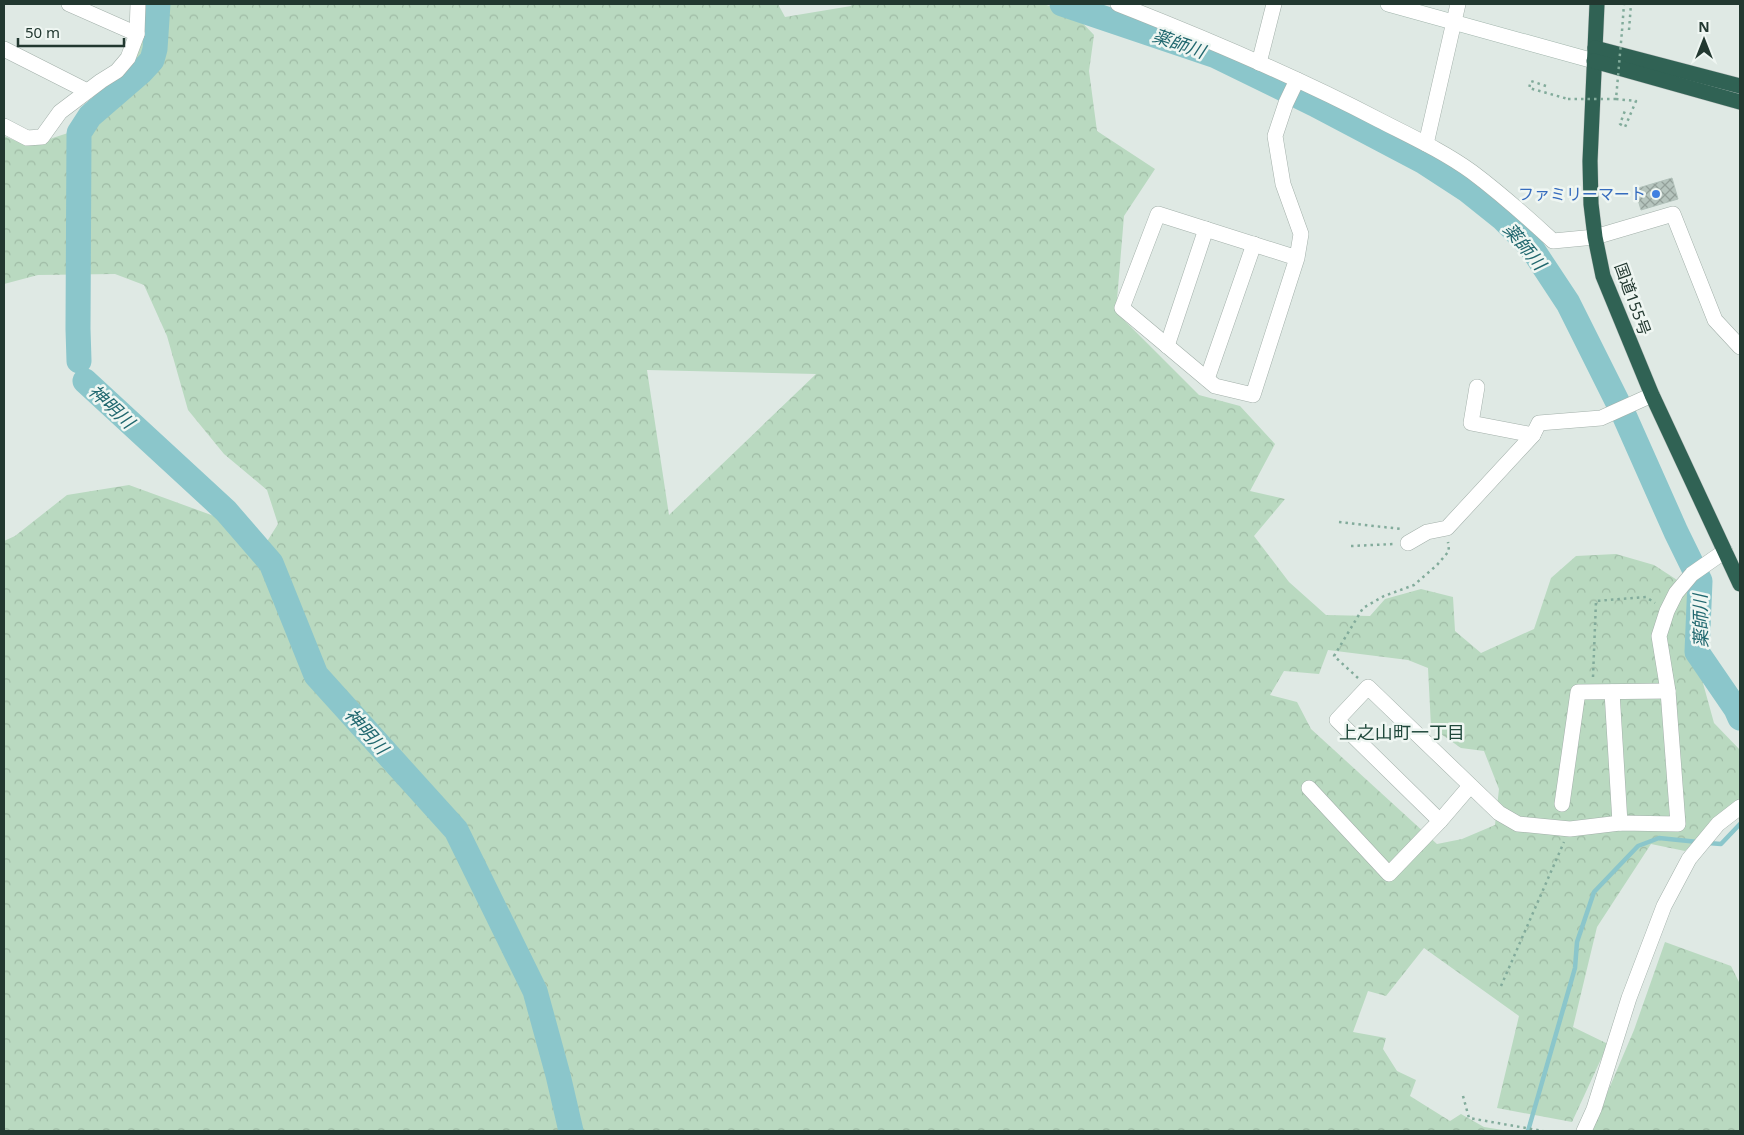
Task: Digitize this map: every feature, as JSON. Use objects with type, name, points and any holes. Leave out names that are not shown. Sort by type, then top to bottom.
[{"type":"highway","name":"国道155号","points":[[1597,4],[1590,161],[1591,204],[1595,237],[1604,276],[1652,395],[1740,584]]},
{"type":"highway","points":[[1594,54],[1740,86]]},
{"type":"highway","points":[[1594,54],[1740,102]]},
{"type":"street","points":[[69,4],[137,34]]},
{"type":"street","points":[[4,126],[27,138],[42,137],[60,112],[117,71],[128,58],[137,34],[138,4]]},
{"type":"street","points":[[1118,4],[1259,63],[1348,104],[1426,144],[1470,171],[1521,211],[1553,241],[1595,237],[1673,214],[1715,320],[1740,347]]},
{"type":"street","points":[[1259,63],[1274,4]]},
{"type":"street","points":[[1388,4],[1454,23],[1594,54]]},
{"type":"street","points":[[1426,144],[1458,4]]},
{"type":"street","points":[[4,49],[87,91]]},
{"type":"street","points":[[1296,80],[1275,136],[1283,184],[1301,234],[1297,258],[1253,395],[1215,386],[1122,308],[1158,214],[1297,258]]},
{"type":"street","points":[[1167,346],[1206,229]]},
{"type":"street","points":[[1207,379],[1254,244]]},
{"type":"street","points":[[1477,387],[1471,423],[1533,435]]},
{"type":"street","points":[[1408,543],[1428,532],[1447,528],[1533,435],[1539,423],[1601,418],[1652,395]]},
{"type":"street","points":[[1440,821],[1337,720],[1368,687],[1499,813],[1518,824],[1570,829],[1620,823],[1678,824],[1668,691],[1659,636],[1667,611],[1676,593],[1692,574],[1725,551]]},
{"type":"street","points":[[1562,804],[1578,692],[1668,691]]},
{"type":"street","points":[[1612,692],[1620,823]]},
{"type":"street","points":[[1309,788],[1389,874],[1440,821],[1470,786]]},
{"type":"street","points":[[1584,1131],[1594,1109],[1629,998],[1664,906],[1689,859],[1718,824],[1740,807]]},
{"type":"path","points":[[1616,98],[1624,4]]},
{"type":"path","points":[[1629,30],[1631,5]]},
{"type":"path","points":[[1546,86],[1531,81],[1529,88],[1568,99],[1616,98],[1636,101],[1626,127],[1620,124],[1626,108]]},
{"type":"path","points":[[1338,522],[1428,532]]},
{"type":"path","points":[[1368,687],[1334,656],[1363,608],[1384,596],[1414,585],[1436,566],[1448,551],[1447,528]]},
{"type":"path","points":[[1350,546],[1408,543]]},
{"type":"path","points":[[1593,692],[1596,602],[1646,597],[1667,611]]},
{"type":"path","points":[[1501,986],[1570,829]]},
{"type":"path","points":[[1463,1096],[1469,1118],[1543,1131]]},
{"type":"green space","points":[[142,4],[778,4],[785,17],[851,6],[852,4],[1043,4],[1073,13],[1094,35],[1089,71],[1097,131],[1155,169],[1124,216],[1116,312],[1199,395],[1240,406],[1275,444],[1250,491],[1285,499],[1254,536],[1289,582],[1326,615],[1370,616],[1385,599],[1421,589],[1453,597],[1455,631],[1481,653],[1534,629],[1551,578],[1576,556],[1616,554],[1654,565],[1694,591],[1693,647],[1714,723],[1740,750],[1740,798],[1724,810],[1685,851],[1651,844],[1597,927],[1573,1027],[1608,1044],[1572,1122],[1497,1108],[1519,1016],[1424,948],[1386,996],[1368,991],[1353,1032],[1386,1038],[1383,1049],[1397,1071],[1416,1080],[1410,1096],[1450,1121],[1461,1114],[1484,1127],[1509,1131],[4,1131],[4,541],[15,536],[67,495],[129,485],[214,516],[261,551],[278,524],[267,490],[224,454],[188,410],[167,336],[144,285],[115,274],[38,275],[4,284],[4,136],[28,146],[68,133],[134,58]],"holes":[[[647,370],[816,374],[669,515]],[[1328,650],[1408,660],[1428,668],[1431,727],[1461,748],[1484,751],[1499,789],[1495,825],[1462,839],[1437,844],[1311,729],[1297,702],[1270,695],[1284,671],[1319,674]]]},
{"type":"green space","points":[[1665,942],[1731,966],[1740,984],[1740,1131],[1591,1131],[1634,1030]]},
{"type":"building","name":"ファミリーマート","points":[[1672,178],[1678,199],[1641,210],[1635,189]]},
{"type":"waterway","name":"神明川","points":[[79,361],[79,133],[90,116],[141,72],[152,60],[155,49],[158,4]]},
{"type":"waterway","name":"薬師川","points":[[1062,4],[1216,56],[1314,104],[1424,162],[1467,190],[1502,218],[1531,247],[1568,303],[1624,415],[1700,581],[1697,652],[1736,709],[1740,718]]},
{"type":"waterway","points":[[79,361],[85,381]]},
{"type":"waterway","name":"神明川","points":[[85,381],[226,511],[271,563],[316,675],[456,830],[535,991],[571,1131]]},
{"type":"waterway","points":[[1708,843],[1721,844],[1740,824]]},
{"type":"waterway","points":[[1528,1131],[1575,968],[1577,942],[1594,892],[1638,846],[1659,838],[1698,842]]},
{"type":"place","name":"ファミリーマート","points":[[1656,194]]},
{"type":"district","name":"上之山町一丁目","points":[[1402,732]]}]
